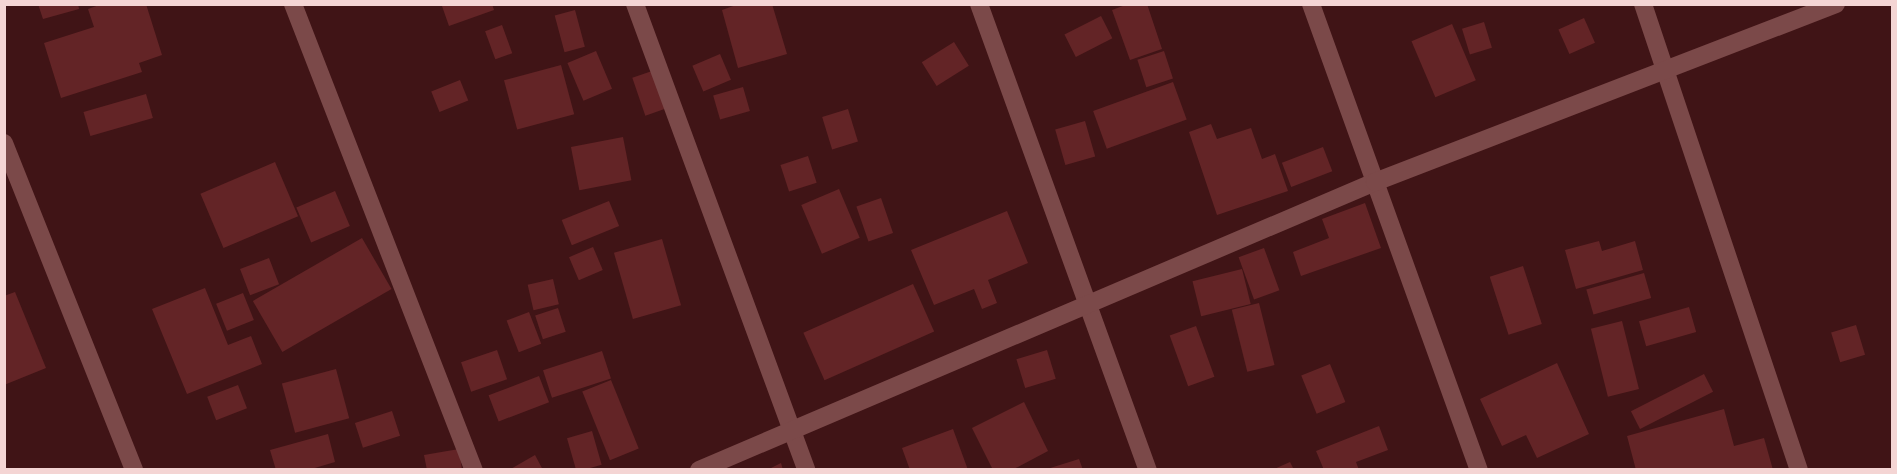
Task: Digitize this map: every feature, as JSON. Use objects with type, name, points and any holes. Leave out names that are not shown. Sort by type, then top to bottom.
[{"type":"street","points":[[293,4],[474,470]]},
{"type":"street","points":[[635,4],[807,470]]},
{"type":"street","points":[[979,4],[1148,470]]},
{"type":"street","points":[[1311,4],[1479,470]]},
{"type":"street","points":[[1643,4],[1798,470]]},
{"type":"street","points":[[699,470],[1375,183],[1836,4]]},
{"type":"street","points":[[4,143],[134,470]]},
{"type":"building","points":[[38,4],[78,4],[79,9],[43,19]]},
{"type":"building","points":[[102,4],[146,4],[162,55],[139,63],[142,72],[61,98],[44,43],[94,27],[88,9]]},
{"type":"building","points":[[445,4],[492,4],[494,10],[449,26],[442,6]]},
{"type":"building","points":[[739,4],[772,4],[787,54],[738,68],[722,10]]},
{"type":"building","points":[[1128,4],[1147,4],[1162,49],[1130,60],[1112,10]]},
{"type":"building","points":[[575,10],[585,47],[565,52],[555,15]]},
{"type":"building","points":[[1101,16],[1112,38],[1076,57],[1064,35]]},
{"type":"building","points":[[1584,18],[1595,43],[1569,54],[1558,29]]},
{"type":"building","points":[[1484,22],[1492,48],[1470,55],[1462,29]]},
{"type":"building","points":[[1452,24],[1476,80],[1435,97],[1411,41]]},
{"type":"building","points":[[502,25],[512,53],[495,59],[485,31]]},
{"type":"building","points":[[954,42],[969,66],[937,86],[922,62]]},
{"type":"building","points":[[596,51],[612,89],[583,101],[567,63]]},
{"type":"building","points":[[1164,51],[1173,79],[1146,87],[1137,60]]},
{"type":"building","points":[[720,54],[731,80],[703,91],[692,66]]},
{"type":"building","points":[[561,65],[574,114],[517,130],[504,80]]},
{"type":"building","points":[[655,70],[668,108],[645,116],[632,78]]},
{"type":"building","points":[[460,80],[468,100],[439,112],[431,92]]},
{"type":"building","points":[[1173,82],[1187,120],[1107,149],[1093,111]]},
{"type":"building","points":[[743,87],[750,111],[720,120],[713,96]]},
{"type":"building","points":[[146,94],[153,118],[90,136],[84,112]]},
{"type":"building","points":[[848,109],[858,142],[832,149],[822,117]]},
{"type":"building","points":[[1085,121],[1095,157],[1065,165],[1055,130]]},
{"type":"building","points":[[1211,124],[1217,139],[1251,128],[1262,159],[1275,154],[1288,191],[1217,215],[1189,132]]},
{"type":"building","points":[[623,137],[631,180],[579,190],[571,147]]},
{"type":"building","points":[[1323,147],[1332,171],[1291,187],[1282,163]]},
{"type":"building","points":[[808,156],[817,183],[789,192],[780,165]]},
{"type":"building","points":[[275,162],[298,216],[223,248],[200,194]]},
{"type":"building","points":[[839,189],[860,238],[822,254],[801,205]]},
{"type":"building","points":[[335,191],[350,226],[311,242],[296,207]]},
{"type":"building","points":[[881,198],[893,233],[868,241],[856,206]]},
{"type":"building","points":[[609,201],[619,226],[572,245],[562,220]]},
{"type":"building","points":[[1365,203],[1381,248],[1301,276],[1293,252],[1329,238],[1322,219]]},
{"type":"building","points":[[1007,211],[1028,263],[988,280],[997,303],[982,309],[974,289],[934,305],[911,250]]},
{"type":"building","points":[[362,238],[392,289],[282,352],[253,301]]},
{"type":"building","points":[[662,239],[681,305],[633,319],[614,253]]},
{"type":"building","points":[[1599,241],[1602,251],[1635,241],[1643,270],[1576,289],[1565,250]]},
{"type":"building","points":[[593,247],[603,270],[579,280],[569,257]]},
{"type":"building","points":[[1264,248],[1279,290],[1254,300],[1239,257]]},
{"type":"building","points":[[269,258],[279,284],[250,295],[240,269]]},
{"type":"building","points":[[1523,266],[1542,324],[1509,335],[1490,277]]},
{"type":"building","points":[[1242,269],[1251,304],[1201,316],[1193,281]]},
{"type":"building","points":[[1644,273],[1651,298],[1593,315],[1586,290]]},
{"type":"building","points":[[553,279],[559,304],[534,310],[528,285]]},
{"type":"building","points":[[913,284],[934,332],[825,380],[803,333]]},
{"type":"building","points":[[205,288],[228,345],[251,336],[262,364],[187,394],[152,309]]},
{"type":"building","points":[[15,292],[46,368],[4,385],[4,296]]},
{"type":"building","points":[[243,293],[254,320],[227,331],[216,304]]},
{"type":"building","points":[[1259,303],[1274,365],[1247,372],[1232,310]]},
{"type":"building","points":[[1689,307],[1696,332],[1646,346],[1639,321]]},
{"type":"building","points":[[558,308],[566,332],[543,339],[535,315]]},
{"type":"building","points":[[529,312],[541,344],[519,352],[507,321]]},
{"type":"building","points":[[1622,321],[1639,389],[1608,397],[1591,329]]},
{"type":"building","points":[[1856,325],[1865,355],[1840,362],[1831,333]]},
{"type":"building","points":[[1196,326],[1214,377],[1188,386],[1170,336]]},
{"type":"building","points":[[497,350],[507,379],[471,392],[461,362]]},
{"type":"building","points":[[1047,350],[1056,379],[1025,388],[1016,359]]},
{"type":"building","points":[[602,351],[611,379],[552,398],[543,370]]},
{"type":"building","points":[[1557,363],[1589,434],[1537,458],[1526,435],[1502,446],[1480,399]]},
{"type":"building","points":[[1330,364],[1345,402],[1317,414],[1301,376]]},
{"type":"building","points":[[336,369],[349,418],[295,433],[282,383]]},
{"type":"building","points":[[1704,374],[1713,392],[1640,429],[1631,411]]},
{"type":"building","points":[[539,376],[549,402],[499,421],[489,395]]},
{"type":"building","points":[[611,380],[639,449],[610,460],[582,392]]},
{"type":"building","points":[[238,385],[247,408],[216,420],[207,397]]},
{"type":"building","points":[[1024,402],[1048,451],[1012,470],[993,470],[972,428]]},
{"type":"building","points":[[1724,409],[1734,446],[1764,438],[1773,470],[1636,470],[1627,436]]},
{"type":"building","points":[[392,411],[400,436],[363,448],[355,423]]},
{"type":"building","points":[[1379,426],[1388,450],[1356,462],[1359,470],[1324,470],[1316,451]]},
{"type":"building","points":[[953,429],[968,470],[910,470],[902,448]]},
{"type":"building","points":[[592,431],[602,465],[576,470],[567,438]]},
{"type":"building","points":[[328,434],[335,462],[308,470],[276,470],[270,450]]},
{"type":"building","points":[[459,449],[462,470],[427,470],[424,455]]},
{"type":"building","points":[[535,455],[543,470],[509,470]]},
{"type":"building","points":[[1079,459],[1083,470],[1047,469]]},
{"type":"building","points":[[1290,462],[1294,470],[1272,470]]},
{"type":"building","points":[[781,463],[783,470],[767,470]]}]
